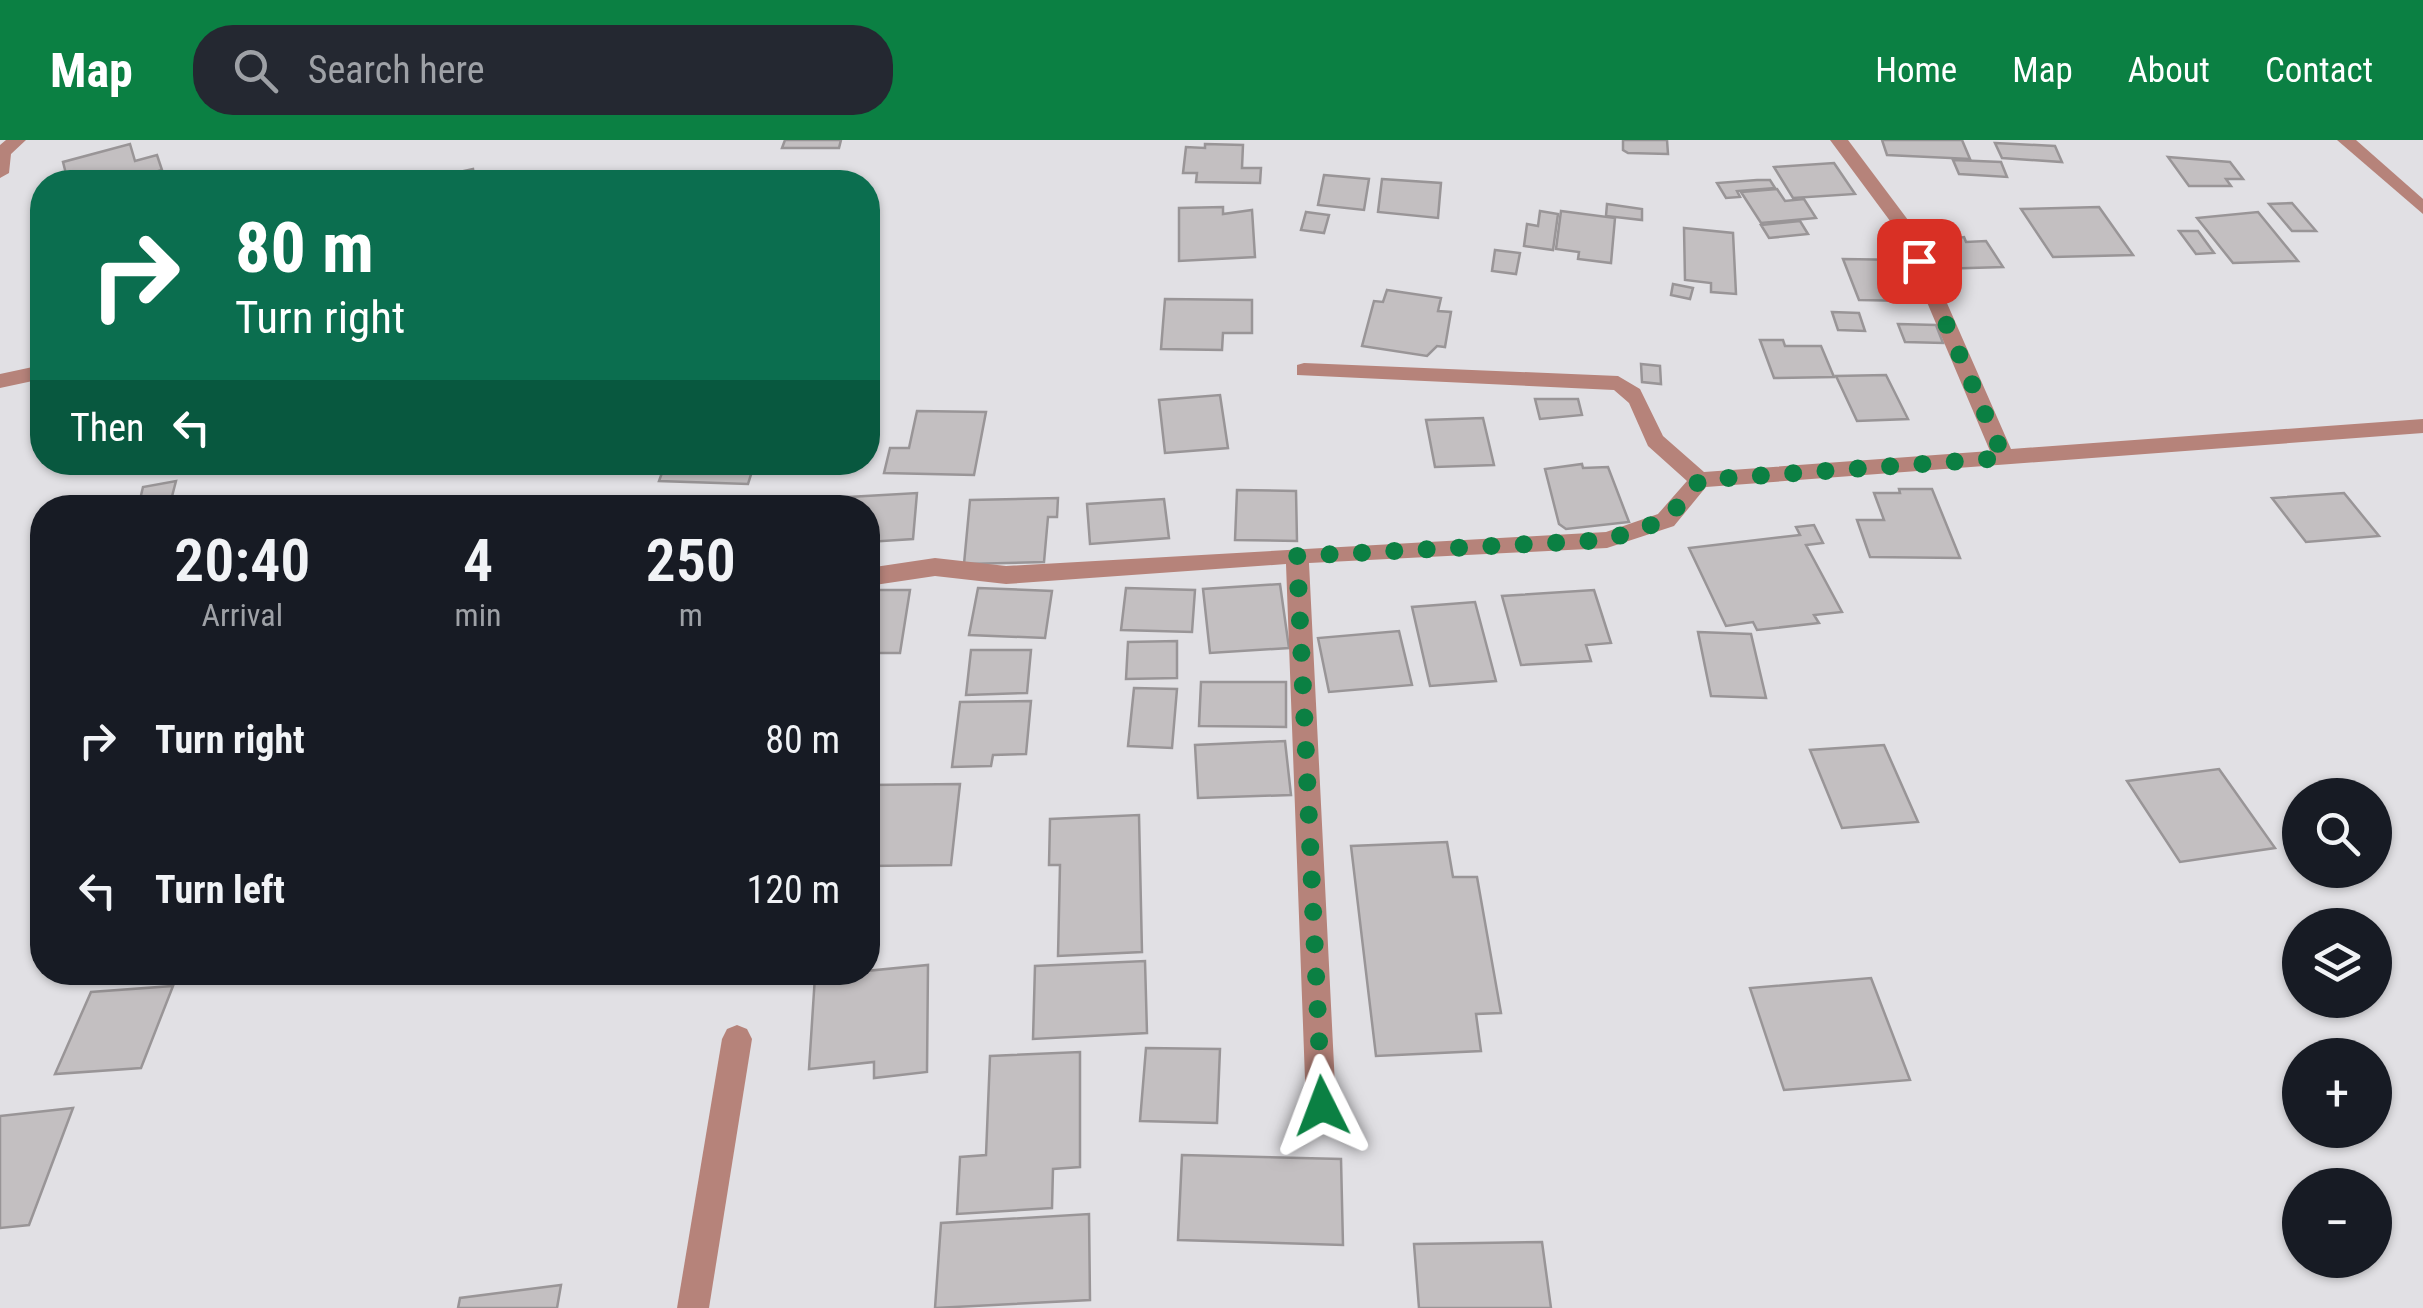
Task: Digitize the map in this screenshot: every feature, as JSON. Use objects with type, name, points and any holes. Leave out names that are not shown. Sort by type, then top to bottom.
[{"type":"street","points":[[1839,140],[1905,228],[2004,458]]},
{"type":"street","points":[[2346,140],[2423,209]]},
{"type":"street","points":[[0,172],[6,148]]},
{"type":"street","points":[[1304,370],[1618,383],[1636,393],[1645,407],[1653,438],[1700,480]]},
{"type":"street","points":[[0,381],[30,375]]},
{"type":"street","points":[[880,574],[935,567],[1006,575],[1607,540],[1666,520],[1700,480],[2423,426]]},
{"type":"street","points":[[1297,556],[1322,1106]]},
{"type":"street","points":[[693,1308],[738,1040]]},
{"type":"building","points":[[785,140],[841,140],[839,148],[782,148]]},
{"type":"building","points":[[1623,140],[1667,140],[1668,154],[1628,153],[1623,150]]},
{"type":"building","points":[[1882,140],[1962,140],[1970,159],[1887,155]]},
{"type":"building","points":[[1995,143],[2055,146],[2062,162],[2002,158]]},
{"type":"building","points":[[130,144],[135,161],[157,155],[162,170],[65,170],[63,162]]},
{"type":"building","points":[[1205,144],[1243,145],[1242,168],[1261,168],[1260,183],[1196,182],[1197,173],[1183,173],[1186,147],[1205,148]]},
{"type":"building","points":[[2168,157],[2230,162],[2243,179],[2226,179],[2231,186],[2189,186]]},
{"type":"building","points":[[1953,160],[2001,162],[2007,177],[1959,174]]},
{"type":"building","points":[[1834,163],[1855,194],[1793,198],[1774,167]]},
{"type":"building","points":[[1324,175],[1369,179],[1364,210],[1318,205]]},
{"type":"building","points":[[1382,179],[1441,183],[1438,218],[1378,212]]},
{"type":"building","points":[[1770,180],[1775,188],[1737,191],[1740,197],[1726,198],[1717,183]]},
{"type":"building","points":[[1777,189],[1785,201],[1804,199],[1816,218],[1761,223],[1741,192]]},
{"type":"building","points":[[2292,203],[2316,231],[2292,231],[2269,204]]},
{"type":"building","points":[[1607,204],[1642,209],[1642,220],[1606,216]]},
{"type":"building","points":[[1223,207],[1223,214],[1252,210],[1255,257],[1179,261],[1179,208]]},
{"type":"building","points":[[2099,207],[2133,255],[2053,257],[2021,209]]},
{"type":"building","points":[[1540,211],[1558,214],[1553,250],[1524,246],[1527,224],[1538,226]]},
{"type":"building","points":[[1561,211],[1615,218],[1611,263],[1578,259],[1579,252],[1556,249]]},
{"type":"building","points":[[1306,212],[1329,215],[1324,233],[1301,230]]},
{"type":"building","points":[[2258,212],[2298,261],[2233,263],[2197,218]]},
{"type":"building","points":[[1800,221],[1808,234],[1769,238],[1761,225]]},
{"type":"building","points":[[1684,228],[1733,233],[1736,294],[1711,292],[1711,283],[1685,280]]},
{"type":"building","points":[[2179,231],[2198,231],[2214,253],[2196,254]]},
{"type":"building","points":[[1964,237],[1966,242],[1986,241],[2003,267],[1936,269],[1921,243]]},
{"type":"building","points":[[1495,250],[1520,253],[1516,274],[1492,271]]},
{"type":"building","points":[[1843,259],[1905,260],[1909,271],[1902,271],[1907,283],[1903,283],[1911,301],[1859,300]]},
{"type":"building","points":[[1673,284],[1693,288],[1690,299],[1671,295]]},
{"type":"building","points":[[1387,290],[1441,298],[1438,311],[1451,312],[1445,347],[1437,346],[1427,356],[1362,346],[1374,301],[1383,302]]},
{"type":"building","points":[[1165,299],[1252,300],[1252,333],[1223,333],[1222,350],[1161,349]]},
{"type":"building","points":[[1832,312],[1859,313],[1865,331],[1838,330]]},
{"type":"building","points":[[1898,324],[1936,325],[1943,343],[1905,342]]},
{"type":"building","points":[[1760,340],[1783,340],[1785,346],[1821,346],[1834,377],[1774,378]]},
{"type":"building","points":[[1641,364],[1660,366],[1661,384],[1642,382]]},
{"type":"building","points":[[1886,375],[1908,419],[1857,421],[1836,376]]},
{"type":"building","points":[[1220,395],[1228,448],[1165,453],[1159,400]]},
{"type":"building","points":[[1535,399],[1578,399],[1582,415],[1540,419]]},
{"type":"building","points":[[917,411],[986,412],[974,475],[884,473],[890,448],[909,448]]},
{"type":"building","points":[[1483,418],[1494,465],[1435,467],[1426,420]]},
{"type":"building","points":[[1582,464],[1583,468],[1608,467],[1629,522],[1566,529],[1559,524],[1545,469]]},
{"type":"building","points":[[661,475],[751,475],[748,484],[659,481]]},
{"type":"building","points":[[176,481],[172,495],[141,495],[143,487]]},
{"type":"building","points":[[1899,489],[1932,489],[1960,558],[1870,557],[1857,520],[1884,520],[1874,493],[1900,493]]},
{"type":"building","points":[[1237,490],[1296,491],[1297,541],[1235,540]]},
{"type":"building","points":[[917,493],[913,539],[880,541],[880,495]]},
{"type":"building","points":[[2344,493],[2379,536],[2306,542],[2272,498]]},
{"type":"building","points":[[1058,498],[1057,517],[1048,517],[1044,562],[964,564],[970,500]]},
{"type":"building","points":[[1164,499],[1169,538],[1090,544],[1087,504]]},
{"type":"building","points":[[1814,525],[1823,543],[1806,545],[1842,612],[1814,615],[1819,623],[1757,630],[1753,622],[1726,626],[1689,548],[1800,535],[1796,527]]},
{"type":"building","points":[[1280,584],[1289,648],[1210,653],[1203,589]]},
{"type":"building","points":[[978,588],[1052,591],[1045,638],[969,635]]},
{"type":"building","points":[[1126,588],[1195,590],[1192,632],[1121,630]]},
{"type":"building","points":[[880,590],[910,590],[900,653],[880,653]]},
{"type":"building","points":[[1594,590],[1611,643],[1586,645],[1591,661],[1521,665],[1502,596]]},
{"type":"building","points":[[1475,602],[1496,681],[1430,686],[1412,607]]},
{"type":"building","points":[[1399,631],[1412,685],[1329,692],[1318,638]]},
{"type":"building","points":[[1698,632],[1751,634],[1766,698],[1711,696]]},
{"type":"building","points":[[1177,641],[1177,678],[1126,679],[1128,642]]},
{"type":"building","points":[[971,650],[1031,650],[1027,693],[966,695]]},
{"type":"building","points":[[1201,682],[1286,682],[1286,727],[1199,726]]},
{"type":"building","points":[[1134,688],[1177,689],[1172,748],[1128,746]]},
{"type":"building","points":[[1031,701],[1026,754],[993,755],[991,766],[952,767],[960,702]]},
{"type":"building","points":[[1285,741],[1291,795],[1198,798],[1195,745]]},
{"type":"building","points":[[1884,745],[1918,822],[1842,828],[1810,750]]},
{"type":"building","points":[[2219,769],[2275,848],[2180,862],[2127,781]]},
{"type":"building","points":[[960,784],[951,865],[880,866],[880,785]]},
{"type":"building","points":[[1139,815],[1142,952],[1058,956],[1060,865],[1049,865],[1050,819]]},
{"type":"building","points":[[1447,842],[1453,877],[1477,877],[1501,1013],[1476,1014],[1481,1051],[1376,1056],[1351,846]]},
{"type":"building","points":[[1145,961],[1147,1033],[1033,1039],[1035,966]]},
{"type":"building","points":[[928,965],[927,1072],[874,1078],[874,1062],[809,1069],[814,985],[880,985],[880,970]]},
{"type":"building","points":[[1871,978],[1910,1080],[1784,1090],[1750,988]]},
{"type":"building","points":[[173,986],[141,1068],[55,1074],[91,992]]},
{"type":"building","points":[[1146,1048],[1220,1049],[1217,1123],[1140,1121]]},
{"type":"building","points":[[1080,1052],[1080,1167],[1053,1169],[1052,1208],[957,1214],[960,1157],[986,1155],[990,1056]]},
{"type":"building","points":[[73,1108],[29,1225],[0,1228],[0,1116]]},
{"type":"building","points":[[1182,1155],[1341,1159],[1343,1245],[1178,1240]]},
{"type":"building","points":[[1089,1214],[1090,1300],[935,1308],[941,1223]]},
{"type":"building","points":[[1542,1242],[1551,1308],[1419,1308],[1414,1244]]},
{"type":"building","points":[[561,1285],[557,1308],[458,1308],[460,1298]]},
{"type":"route","points":[[1322,1106],[1297,556],[1607,540],[1666,520],[1700,480],[2004,458],[1919,261]]}]
